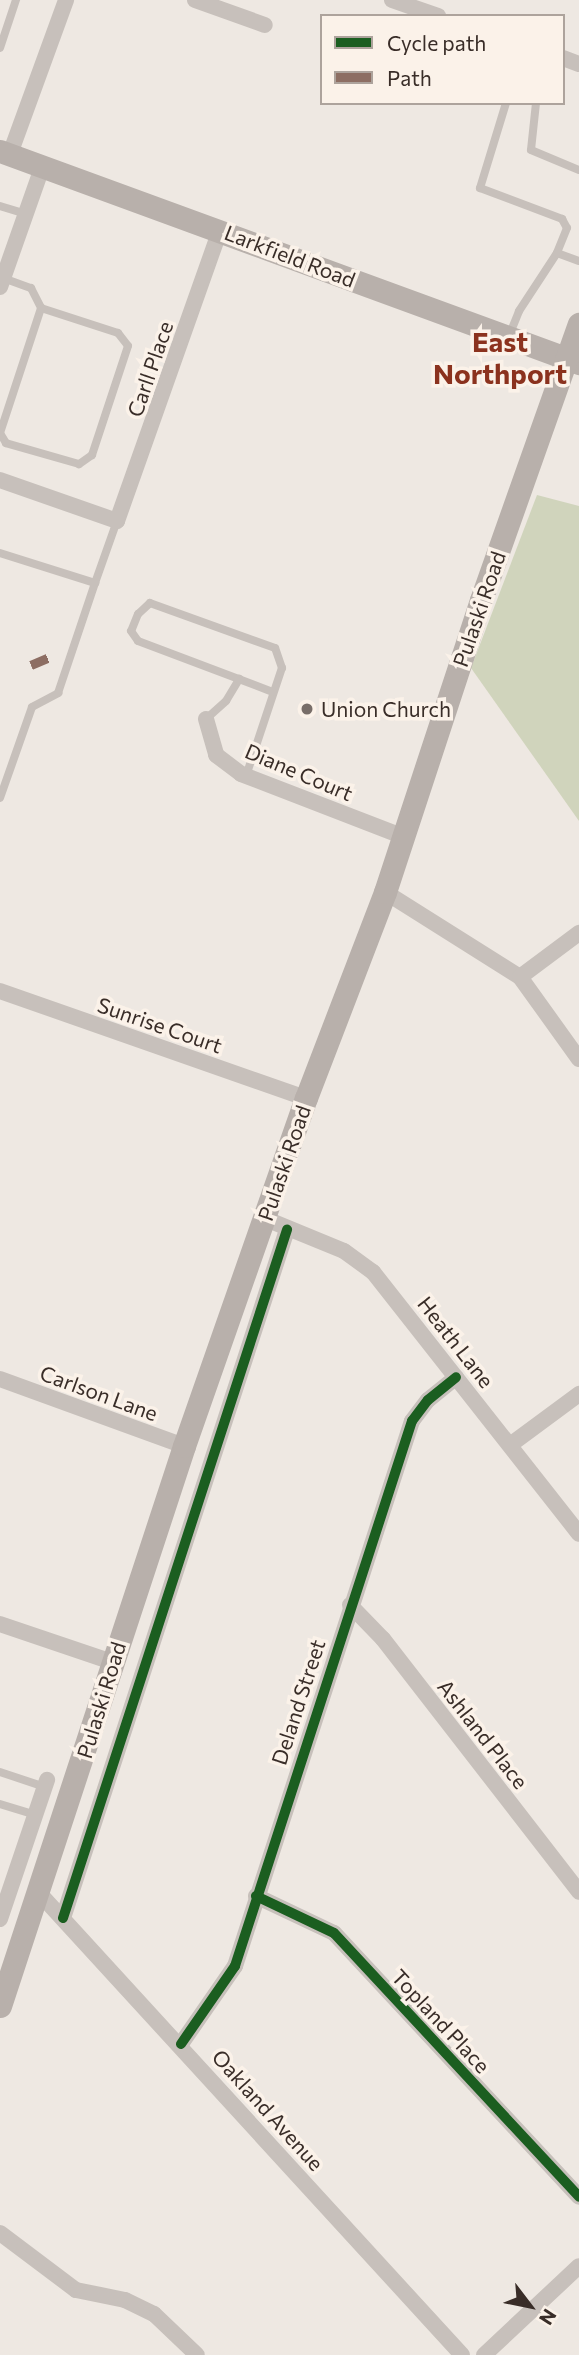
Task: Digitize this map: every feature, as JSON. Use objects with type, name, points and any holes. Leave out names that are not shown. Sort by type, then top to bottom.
[{"type":"main road","name":"Larkfield Road","points":[[5,152],[573,361]]},
{"type":"main road","name":"Pulaski Road","points":[[0,2006],[40,1894],[112,1662],[184,1446],[266,1219],[306,1098],[385,892],[481,600],[573,361],[579,324]]},
{"type":"street","points":[[5,152],[66,0]]},
{"type":"street","points":[[195,0],[265,25]]},
{"type":"street","points":[[392,0],[432,14]]},
{"type":"street","points":[[2,282],[5,255],[26,214],[43,165]]},
{"type":"street","name":"Carll Place","points":[[117,521],[220,230]]},
{"type":"street","points":[[0,481],[117,521]]},
{"type":"street","name":"Diane Court","points":[[206,719],[216,755],[246,776],[404,837]]},
{"type":"street","points":[[385,892],[520,977],[579,1059]]},
{"type":"street","points":[[520,977],[579,933]]},
{"type":"street","name":"Sunrise Court","points":[[0,991],[306,1098]]},
{"type":"street","name":"Heath Lane","points":[[266,1219],[287,1230],[344,1251],[373,1272],[579,1534]]},
{"type":"street","points":[[63,1918],[287,1230]]},
{"type":"street","name":"Deland Street","points":[[181,2044],[235,1966],[349,1605],[412,1421],[428,1400],[456,1377]]},
{"type":"street","name":"Carlson Lane","points":[[0,1379],[184,1446]]},
{"type":"street","points":[[510,1445],[579,1394]]},
{"type":"street","name":"Ashland Place","points":[[349,1605],[383,1639],[579,1892]]},
{"type":"street","points":[[0,1624],[112,1662]]},
{"type":"street","points":[[0,1919],[46,1783]]},
{"type":"street","name":"Oakland Avenue","points":[[40,1894],[181,2044],[462,2355]]},
{"type":"street","name":"Topland Place","points":[[256,1896],[334,1933],[579,2197]]},
{"type":"street","points":[[0,2233],[76,2290],[125,2300],[154,2314],[197,2355]]},
{"type":"street","points":[[484,2355],[579,2266]]},
{"type":"lane","points":[[0,48],[16,0]]},
{"type":"lane","points":[[0,14],[10,18]]},
{"type":"lane","points":[[505,105],[480,179],[480,188],[489,194],[562,219],[567,228],[557,253],[519,311],[508,338]]},
{"type":"lane","points":[[536,105],[531,150],[579,170]]},
{"type":"lane","points":[[0,206],[26,214]]},
{"type":"lane","points":[[557,253],[579,261]]},
{"type":"lane","points":[[2,282],[31,288],[41,308],[0,433],[6,443],[79,464],[92,455],[128,346],[118,333],[41,308]]},
{"type":"lane","points":[[0,798],[32,708],[58,693],[117,521]]},
{"type":"lane","points":[[0,553],[95,583]]},
{"type":"lane","points":[[246,776],[282,668],[275,648],[150,604],[138,614],[131,631],[138,641],[273,692]]},
{"type":"lane","points":[[206,719],[226,701],[239,679]]},
{"type":"lane","points":[[0,1772],[46,1783]]},
{"type":"lane","points":[[0,1804],[36,1815]]},
{"type":"green space","points":[[537,495],[579,506],[579,821],[471,668]]},
{"type":"marked path","points":[[31,665],[52,656]]},
{"type":"cycle path","points":[[63,1918],[287,1230]]},
{"type":"cycle path","points":[[181,2044],[235,1966],[412,1421],[428,1400],[456,1377]]},
{"type":"cycle path","points":[[256,1896],[334,1933],[579,2197]]},
{"type":"place","name":"Union Church","points":[[307,709]]},
{"type":"district","name":"East Northport","points":[[500,357]]}]
